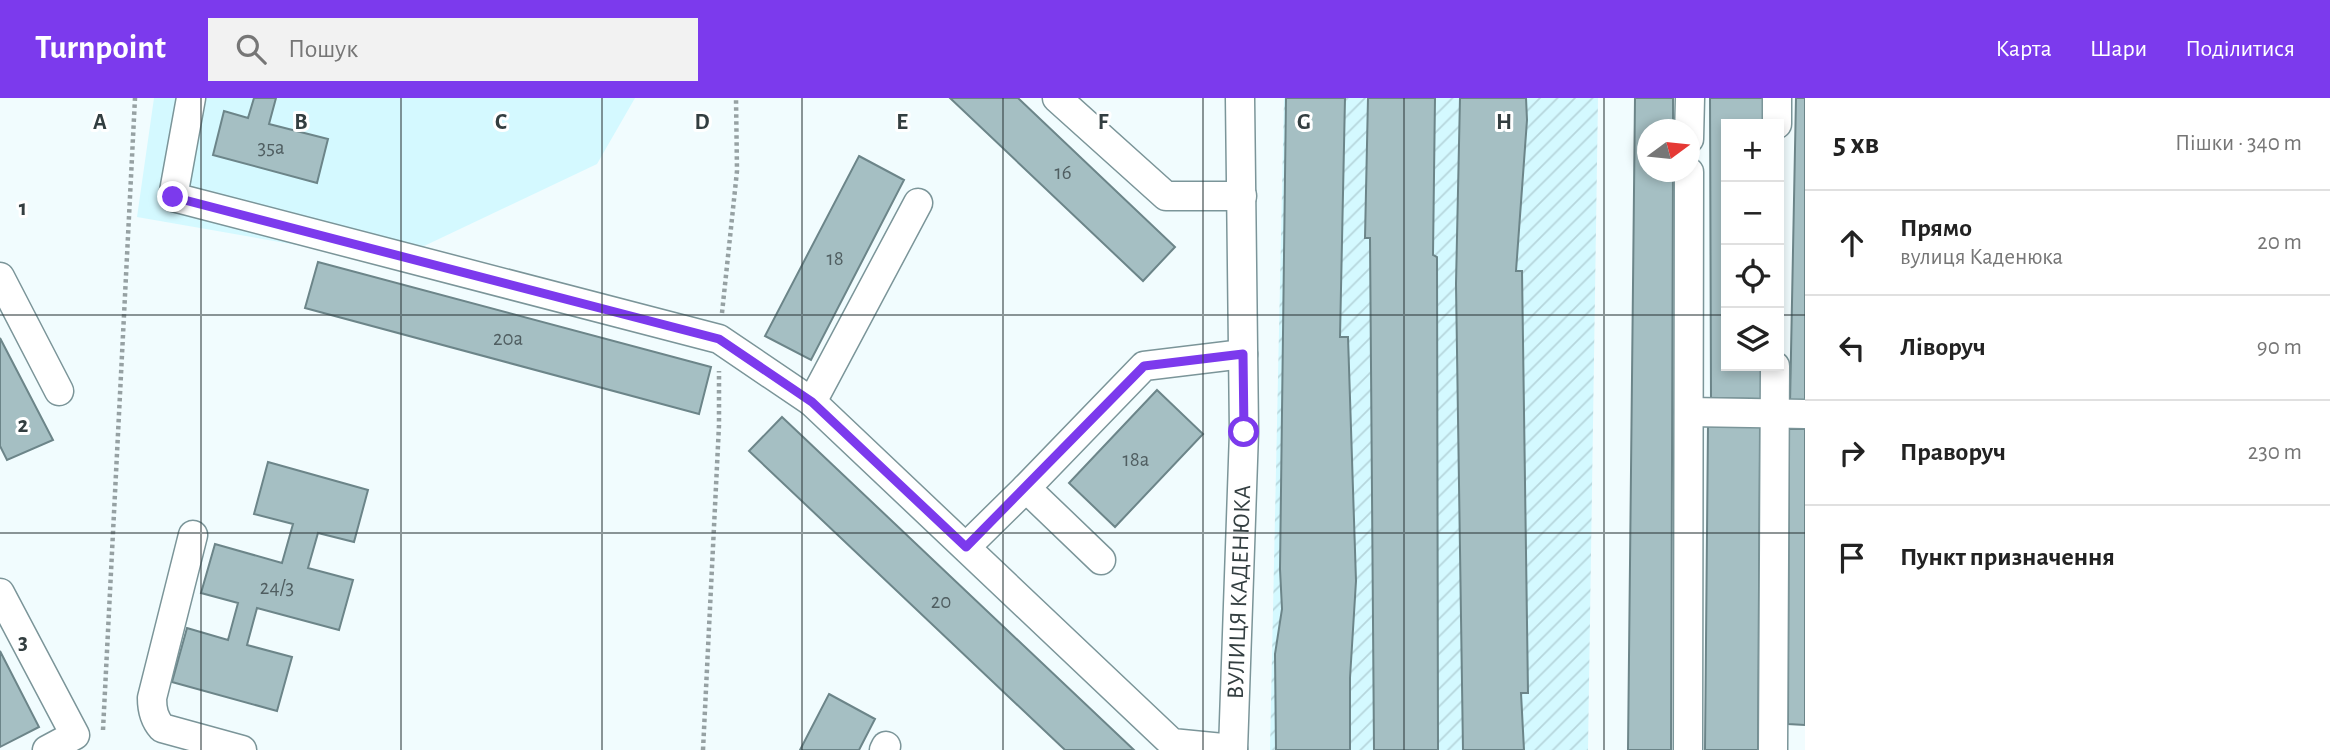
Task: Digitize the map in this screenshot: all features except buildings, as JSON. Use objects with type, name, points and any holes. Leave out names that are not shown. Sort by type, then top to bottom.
[{"type":"street","points":[[191,98],[173,197],[719,339],[812,402],[1172,743],[1233,750]]},
{"type":"street","points":[[1057,98],[1166,196],[1241,196]]},
{"type":"street","name":"ВУЛИЦЯ КАДЕНЮКА","points":[[1233,750],[1244,432],[1240,98]]},
{"type":"street","points":[[1689,119],[1690,98]]},
{"type":"street","points":[[1777,98],[1777,119]]},
{"type":"street","points":[[1688,750],[1689,182]]},
{"type":"street","points":[[812,402],[918,203]]},
{"type":"street","points":[[0,277],[60,391]]},
{"type":"street","points":[[966,547],[1144,366],[1243,354]]},
{"type":"street","points":[[1773,750],[1775,371]]},
{"type":"street","points":[[1689,412],[1805,414]]},
{"type":"street","points":[[1026,488],[1101,560]]},
{"type":"street","points":[[193,535],[152,698],[152,710],[162,728],[242,750]]},
{"type":"street","points":[[0,593],[75,735],[47,750]]},
{"type":"path","points":[[103,736],[135,98]]},
{"type":"path","points":[[704,750],[719,425],[719,339],[737,171],[736,98]]},
{"type":"shaded area","points":[[154,98],[635,98],[597,164],[422,247],[405,264],[137,217]]},
{"type":"shaded area","points":[[1284,98],[1598,98],[1588,750],[1270,750]]},
{"type":"route","points":[[173,197],[719,339],[812,402],[966,547],[1144,366],[1243,354],[1244,432]]}]
